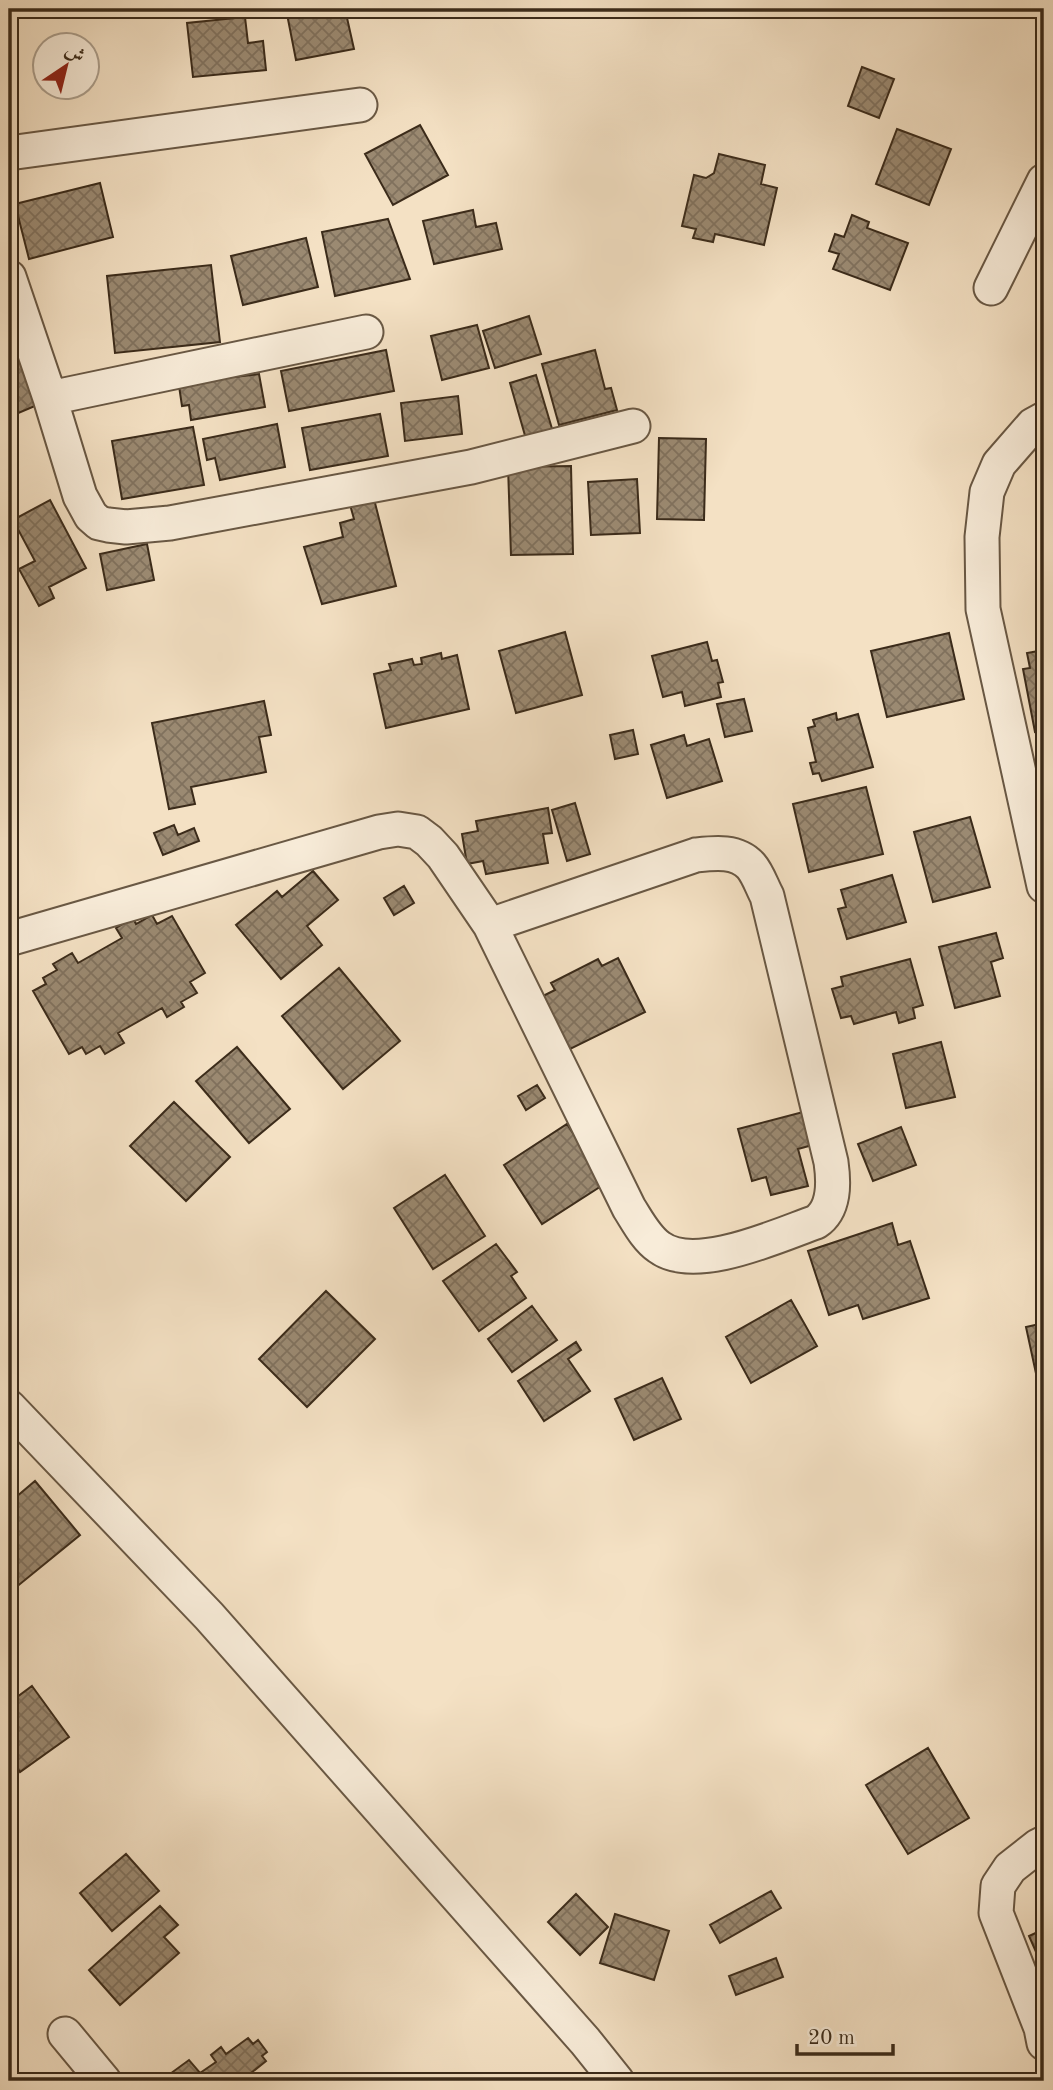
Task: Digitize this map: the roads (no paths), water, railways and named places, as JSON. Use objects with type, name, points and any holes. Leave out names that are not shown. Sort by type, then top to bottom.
[{"type":"street","points":[[9,153],[360,105]]},
{"type":"street","points":[[992,288],[1044,181]]},
{"type":"street","points":[[9,277],[15,315],[50,398],[80,496],[91,516],[99,523],[126,527],[170,523],[471,467],[633,426]]},
{"type":"street","points":[[50,398],[366,332]]},
{"type":"street","points":[[1044,419],[1032,425],[999,464],[987,492],[982,537],[983,609],[1044,886]]},
{"type":"street","points":[[9,939],[296,855],[397,829],[417,832],[443,856],[490,925],[629,1208],[646,1235],[658,1247],[686,1257],[735,1251],[816,1222],[823,1217],[830,1206],[833,1174],[831,1162],[767,897],[750,865],[729,854],[696,855],[490,925]]},
{"type":"street","points":[[9,1407],[209,1616],[577,2031],[617,2081]]},
{"type":"street","points":[[1044,1843],[1010,1868],[998,1886],[996,1913],[1041,2028],[1044,2043]]},
{"type":"street","points":[[65,2034],[104,2081]]}]
